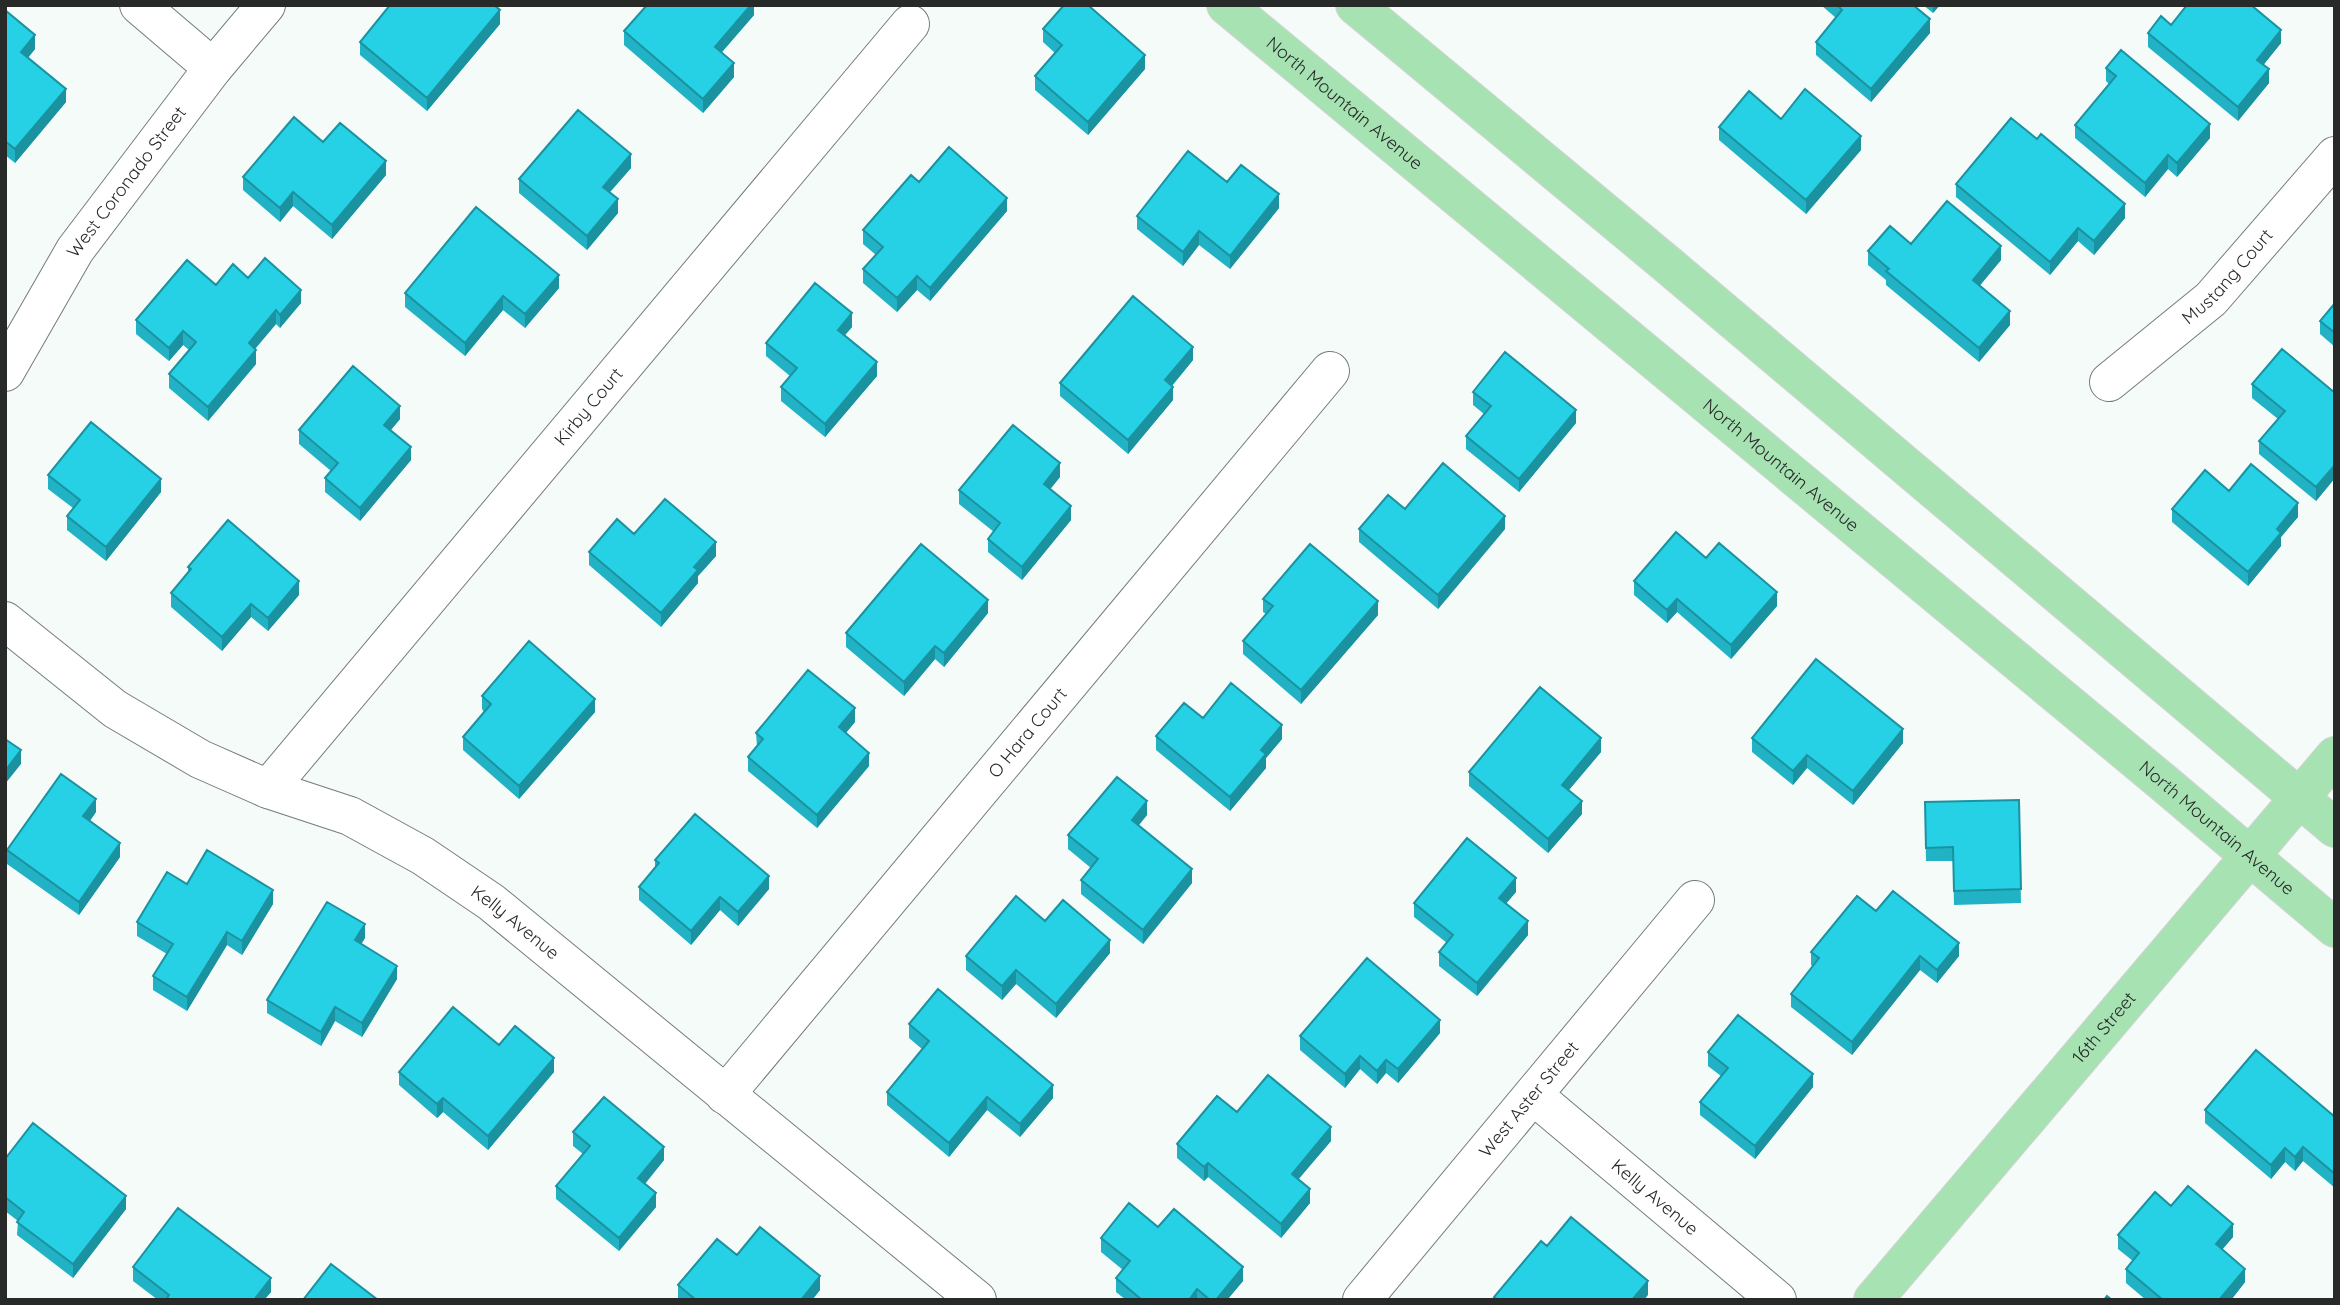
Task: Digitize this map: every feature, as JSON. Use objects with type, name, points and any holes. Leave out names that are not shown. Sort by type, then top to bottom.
[{"type":"main road","name":"North Mountain Avenue","points":[[1226,5],[2155,775],[2335,928]]},
{"type":"main road","points":[[1355,5],[1668,265],[2335,828]]},
{"type":"main road","name":"16th Street","points":[[1873,1300],[2335,756]]},
{"type":"street","points":[[138,5],[213,68]]},
{"type":"street","name":"West Coronado Street","points":[[5,372],[75,250],[213,68],[266,5]]},
{"type":"street","name":"Kirby Court","points":[[268,789],[910,24]]},
{"type":"street","name":"Mustang Court","points":[[2109,382],[2211,299],[2335,156]]},
{"type":"street","name":"O Hara Court","points":[[725,1094],[1330,371]]},
{"type":"street","name":"Kelly Avenue","points":[[5,621],[115,709],[200,758],[268,789],[349,816],[434,863],[491,902],[977,1300]]},
{"type":"street","name":"West Aster Street","points":[[1362,1300],[1695,900]]},
{"type":"street","name":"Kelly Avenue","points":[[1533,1095],[1777,1300]]},
{"type":"building","points":[[390,5],[494,5],[500,10],[427,98],[360,42]]},
{"type":"building","points":[[647,5],[751,5],[715,47],[734,63],[703,99],[624,31]]},
{"type":"building","points":[[1064,5],[1088,5],[1145,55],[1088,122],[1035,76],[1062,45],[1043,29]]},
{"type":"building","points":[[1837,5],[1913,5],[1930,19],[1871,89],[1816,42],[1842,10]]},
{"type":"building","points":[[2187,5],[2251,5],[2281,30],[2257,60],[2269,69],[2238,107],[2148,33],[2161,16],[2171,25]]},
{"type":"building","points":[[5,10],[35,35],[21,52],[66,89],[15,149],[5,141]]},
{"type":"building","points":[[2121,50],[2210,124],[2177,163],[2168,155],[2145,183],[2075,125],[2116,76],[2106,68]]},
{"type":"building","points":[[1805,89],[1861,136],[1806,200],[1719,127],[1749,91],[1781,119]]},
{"type":"building","points":[[578,110],[631,154],[603,187],[618,199],[587,236],[519,179]]},
{"type":"building","points":[[294,117],[323,142],[340,123],[386,161],[332,225],[293,192],[280,208],[243,177]]},
{"type":"building","points":[[2011,118],[2037,139],[2041,134],[2125,204],[2094,241],[2078,228],[2050,262],[1956,184]]},
{"type":"building","points":[[949,147],[1007,198],[930,288],[917,276],[897,298],[863,269],[883,247],[863,230],[911,175],[919,182]]},
{"type":"building","points":[[1188,151],[1227,182],[1241,165],[1279,194],[1230,256],[1199,231],[1183,252],[1137,216]]},
{"type":"building","points":[[1947,201],[2001,246],[1973,280],[2010,311],[1979,348],[1886,271],[1889,269],[1868,251],[1890,226],[1911,244]]},
{"type":"building","points":[[476,207],[559,275],[525,314],[503,296],[465,343],[405,293]]},
{"type":"building","points":[[265,258],[301,290],[280,315],[276,310],[249,343],[256,350],[208,407],[169,374],[196,342],[183,331],[169,348],[136,320],[187,260],[216,285],[233,264],[248,278]]},
{"type":"building","points":[[815,283],[852,313],[838,330],[877,362],[825,424],[781,387],[797,368],[766,343]]},
{"type":"building","points":[[1133,296],[1193,347],[1165,380],[1173,387],[1128,440],[1060,383]]},
{"type":"building","points":[[2335,303],[2335,333],[2320,321]]},
{"type":"building","points":[[2282,349],[2335,393],[2335,465],[2316,487],[2259,441],[2285,411],[2252,384]]},
{"type":"building","points":[[1505,352],[1576,410],[1519,479],[1466,436],[1491,406],[1473,392]]},
{"type":"building","points":[[353,366],[400,406],[384,425],[411,447],[360,508],[325,478],[338,463],[299,430]]},
{"type":"building","points":[[91,422],[161,479],[106,547],[67,516],[80,500],[48,475]]},
{"type":"building","points":[[1013,425],[1060,463],[1044,484],[1071,506],[1022,567],[988,539],[1000,523],[959,490]]},
{"type":"building","points":[[1443,463],[1505,516],[1438,595],[1359,529],[1388,495],[1405,509]]},
{"type":"building","points":[[2251,464],[2298,503],[2277,529],[2281,533],[2248,572],[2172,509],[2205,470],[2229,491]]},
{"type":"building","points":[[665,499],[716,542],[694,567],[698,570],[661,613],[589,552],[617,519],[634,534]]},
{"type":"building","points":[[228,520],[299,581],[268,618],[251,604],[222,637],[171,593],[191,569],[188,567]]},
{"type":"building","points":[[1676,532],[1706,558],[1719,543],[1777,592],[1731,645],[1677,599],[1667,610],[1634,581]]},
{"type":"building","points":[[921,544],[988,600],[944,653],[935,646],[904,682],[846,633]]},
{"type":"building","points":[[1310,544],[1378,601],[1301,690],[1243,641],[1273,606],[1263,599]]},
{"type":"building","points":[[529,641],[595,699],[519,786],[463,737],[491,704],[482,696]]},
{"type":"building","points":[[1816,659],[1903,729],[1853,791],[1807,755],[1793,771],[1752,738]]},
{"type":"building","points":[[808,670],[855,708],[839,727],[869,753],[817,815],[748,757],[763,739],[756,733]]},
{"type":"building","points":[[1231,683],[1282,725],[1261,750],[1266,754],[1230,797],[1156,736],[1184,703],[1203,718]]},
{"type":"building","points":[[1540,687],[1601,738],[1562,785],[1582,801],[1548,839],[1469,772]]},
{"type":"building","points":[[5,739],[21,750],[5,771]]},
{"type":"building","points":[[61,774],[96,799],[83,816],[120,843],[79,902],[7,850]]},
{"type":"building","points":[[1117,777],[1147,801],[1132,820],[1192,869],[1143,930],[1081,880],[1098,859],[1068,835]]},
{"type":"building","points":[[2019,800],[2021,889],[1954,891],[1953,847],[1926,848],[1925,802]]},
{"type":"building","points":[[695,814],[769,876],[738,912],[720,897],[691,931],[639,887],[659,863],[655,860]]},
{"type":"building","points":[[1467,838],[1516,878],[1499,898],[1528,921],[1477,983],[1439,952],[1453,935],[1414,903]]},
{"type":"building","points":[[207,850],[273,890],[242,941],[227,932],[187,997],[153,976],[173,944],[137,922],[167,872],[187,884]]},
{"type":"building","points":[[1893,891],[1959,943],[1937,970],[1920,956],[1852,1042],[1791,994],[1819,958],[1811,952],[1857,896],[1876,911]]},
{"type":"building","points":[[1016,896],[1045,921],[1063,900],[1110,940],[1056,1004],[1016,970],[1002,986],[966,956]]},
{"type":"building","points":[[327,902],[365,924],[355,940],[397,966],[362,1023],[335,1007],[321,1032],[267,1000]]},
{"type":"building","points":[[1367,958],[1440,1020],[1398,1069],[1386,1060],[1377,1071],[1360,1056],[1345,1074],[1300,1036]]},
{"type":"building","points":[[938,989],[1053,1085],[1020,1124],[987,1097],[949,1143],[887,1092],[929,1041],[909,1024]]},
{"type":"building","points":[[453,1007],[499,1045],[515,1026],[554,1058],[488,1136],[443,1098],[437,1104],[399,1072]]},
{"type":"building","points":[[1738,1015],[1813,1074],[1755,1146],[1700,1102],[1728,1068],[1708,1052]]},
{"type":"building","points":[[2256,1050],[2335,1117],[2335,1174],[2303,1147],[2295,1157],[2285,1148],[2271,1165],[2205,1110]]},
{"type":"building","points":[[1268,1075],[1331,1127],[1292,1174],[1310,1189],[1281,1224],[1208,1163],[1204,1167],[1177,1144],[1217,1096],[1237,1112]]},
{"type":"building","points":[[604,1097],[664,1147],[638,1178],[656,1193],[619,1238],[556,1186],[590,1146],[573,1132]]},
{"type":"building","points":[[33,1123],[126,1196],[73,1264],[17,1222],[24,1212],[5,1197],[5,1159]]},
{"type":"building","points":[[2188,1186],[2233,1224],[2216,1244],[2245,1269],[2219,1300],[2163,1300],[2126,1269],[2139,1253],[2118,1235],[2155,1192],[2171,1206]]},
{"type":"building","points":[[1129,1203],[1158,1227],[1174,1209],[1243,1267],[1216,1300],[1210,1300],[1197,1289],[1189,1300],[1142,1300],[1116,1278],[1130,1261],[1101,1238]]},
{"type":"building","points":[[178,1208],[271,1278],[254,1300],[166,1300],[169,1295],[133,1267]]},
{"type":"building","points":[[1571,1217],[1648,1281],[1632,1300],[1498,1300],[1494,1297],[1541,1241],[1547,1246]]},
{"type":"building","points":[[760,1227],[820,1276],[801,1300],[696,1300],[678,1285],[717,1239],[737,1255]]},
{"type":"building","points":[[331,1264],[378,1300],[303,1300]]}]
